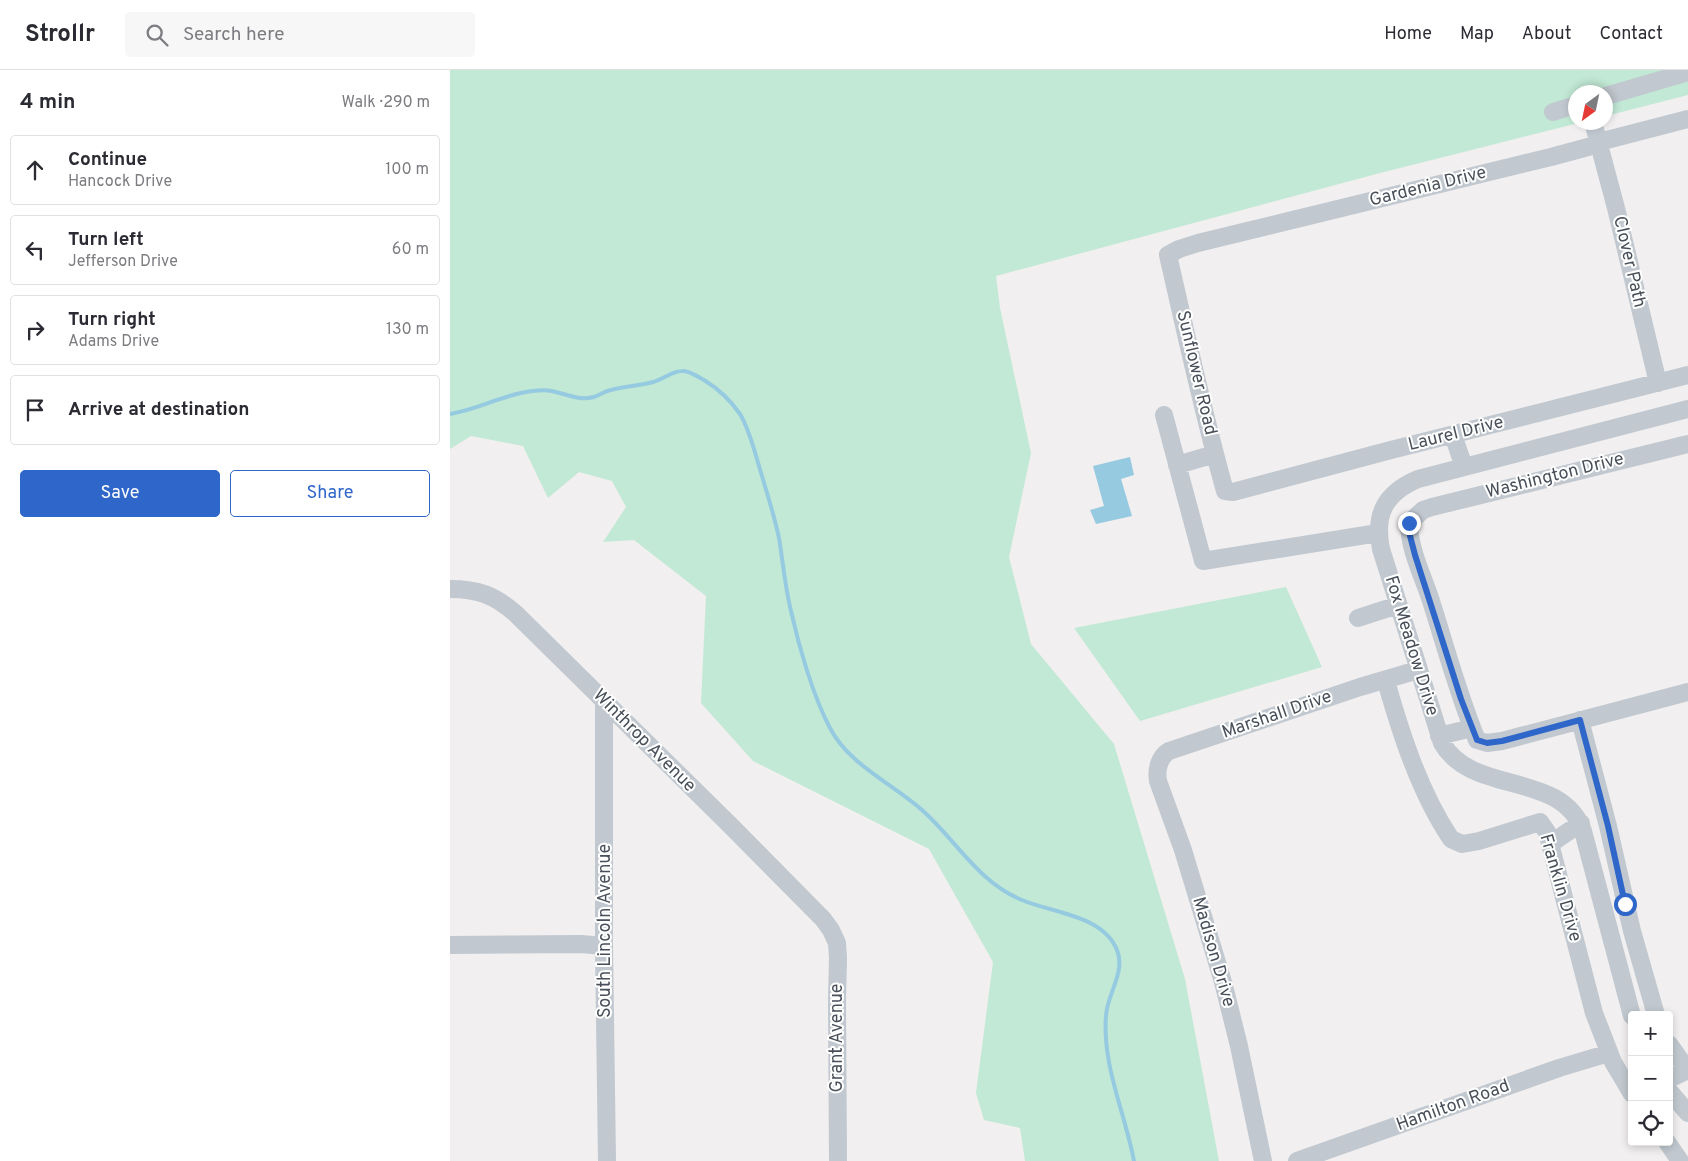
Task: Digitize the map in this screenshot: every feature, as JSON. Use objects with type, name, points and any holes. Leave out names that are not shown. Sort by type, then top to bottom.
[{"type":"street","points":[[1613,94],[1688,72]]},
{"type":"street","points":[[1553,112],[1568,107]]},
{"type":"street","name":"Gardenia Drive","points":[[1168,255],[1198,243],[1514,166],[1688,120]]},
{"type":"street","name":"Clover Path","points":[[1595,130],[1658,383]]},
{"type":"street","name":"Sunflower Road","points":[[1168,255],[1191,361],[1201,393],[1204,414],[1225,491]]},
{"type":"street","name":"Laurel Drive","points":[[1225,491],[1233,492],[1688,375]]},
{"type":"street","name":"Fox Meadow Drive","points":[[1631,1011],[1581,823],[1565,803],[1552,796],[1463,766],[1450,755],[1439,736],[1398,605],[1378,533],[1380,515],[1386,503],[1403,486],[1418,479],[1688,409]]},
{"type":"street","points":[[1164,415],[1204,562],[1378,533]]},
{"type":"street","points":[[1453,435],[1464,467]]},
{"type":"street","name":"Washington Drive","points":[[1475,734],[1451,670],[1412,542],[1409,523],[1423,510],[1688,444]]},
{"type":"street","points":[[1177,465],[1215,454]]},
{"type":"street","name":"Winthrop Avenue","points":[[450,589],[480,592],[504,604],[731,826],[823,919]]},
{"type":"street","points":[[1358,618],[1398,605]]},
{"type":"street","points":[[1386,680],[1418,670]]},
{"type":"street","name":"Marshall Drive","points":[[1169,751],[1386,680]]},
{"type":"street","name":"Franklin Drive","points":[[1386,680],[1414,763],[1431,804],[1451,839],[1462,844],[1478,841],[1540,822],[1547,832],[1594,1013],[1609,1053],[1620,1077],[1628,1088]]},
{"type":"street","points":[[1439,736],[1475,734],[1487,743],[1502,741],[1688,692]]},
{"type":"street","name":"South Lincoln Avenue","points":[[604,702],[604,946],[607,1161]]},
{"type":"street","points":[[1580,720],[1608,826],[1632,930],[1655,1011]]},
{"type":"street","name":"Madison Drive","points":[[1169,751],[1164,753],[1156,770],[1158,781],[1183,850],[1223,982],[1239,1046],[1263,1161]]},
{"type":"street","points":[[1550,844],[1581,823]]},
{"type":"street","name":"Grant Avenue","points":[[823,919],[837,943],[838,958],[836,1001],[838,1161]]},
{"type":"street","points":[[450,945],[586,944],[604,946]]},
{"type":"street","points":[[1673,1050],[1688,1071],[1673,1077]]},
{"type":"street","name":"Hamilton Road","points":[[1297,1161],[1559,1068],[1609,1053]]},
{"type":"street","points":[[1673,1096],[1688,1113]]},
{"type":"street","points":[[1670,1146],[1680,1161]]},
{"type":"green space","points":[[450,70],[1688,70],[1688,95],[1613,114],[1613,85],[1568,85],[1568,126],[1380,173],[996,276],[1000,308],[1031,453],[1009,557],[1031,644],[1114,744],[1185,979],[1219,1161],[1025,1161],[1020,1128],[984,1120],[976,1093],[993,962],[929,849],[753,761],[701,703],[706,596],[634,540],[603,542],[626,507],[612,481],[579,472],[548,498],[523,446],[471,436],[450,449]]},
{"type":"green space","points":[[1286,587],[1322,667],[1140,721],[1074,628]]},
{"type":"water","points":[[1130,457],[1134,475],[1121,479],[1132,516],[1096,524],[1090,510],[1104,506],[1093,466]]},
{"type":"waterway","points":[[450,414],[512,395],[540,390],[548,390],[573,397],[594,397],[609,391],[653,382],[675,372],[682,371],[709,383],[724,395],[740,414],[749,433],[779,538],[789,602],[798,640],[818,701],[838,741],[848,753],[872,773],[922,810],[968,860],[993,883],[1022,900],[1089,922],[1110,938],[1117,950],[1119,958],[1118,975],[1106,1016],[1107,1053],[1134,1161]]},
{"type":"route","points":[[1409,523],[1409,532],[1415,555],[1431,601],[1440,636],[1477,740],[1487,743],[1502,741],[1580,720],[1608,826],[1625,904]]}]
